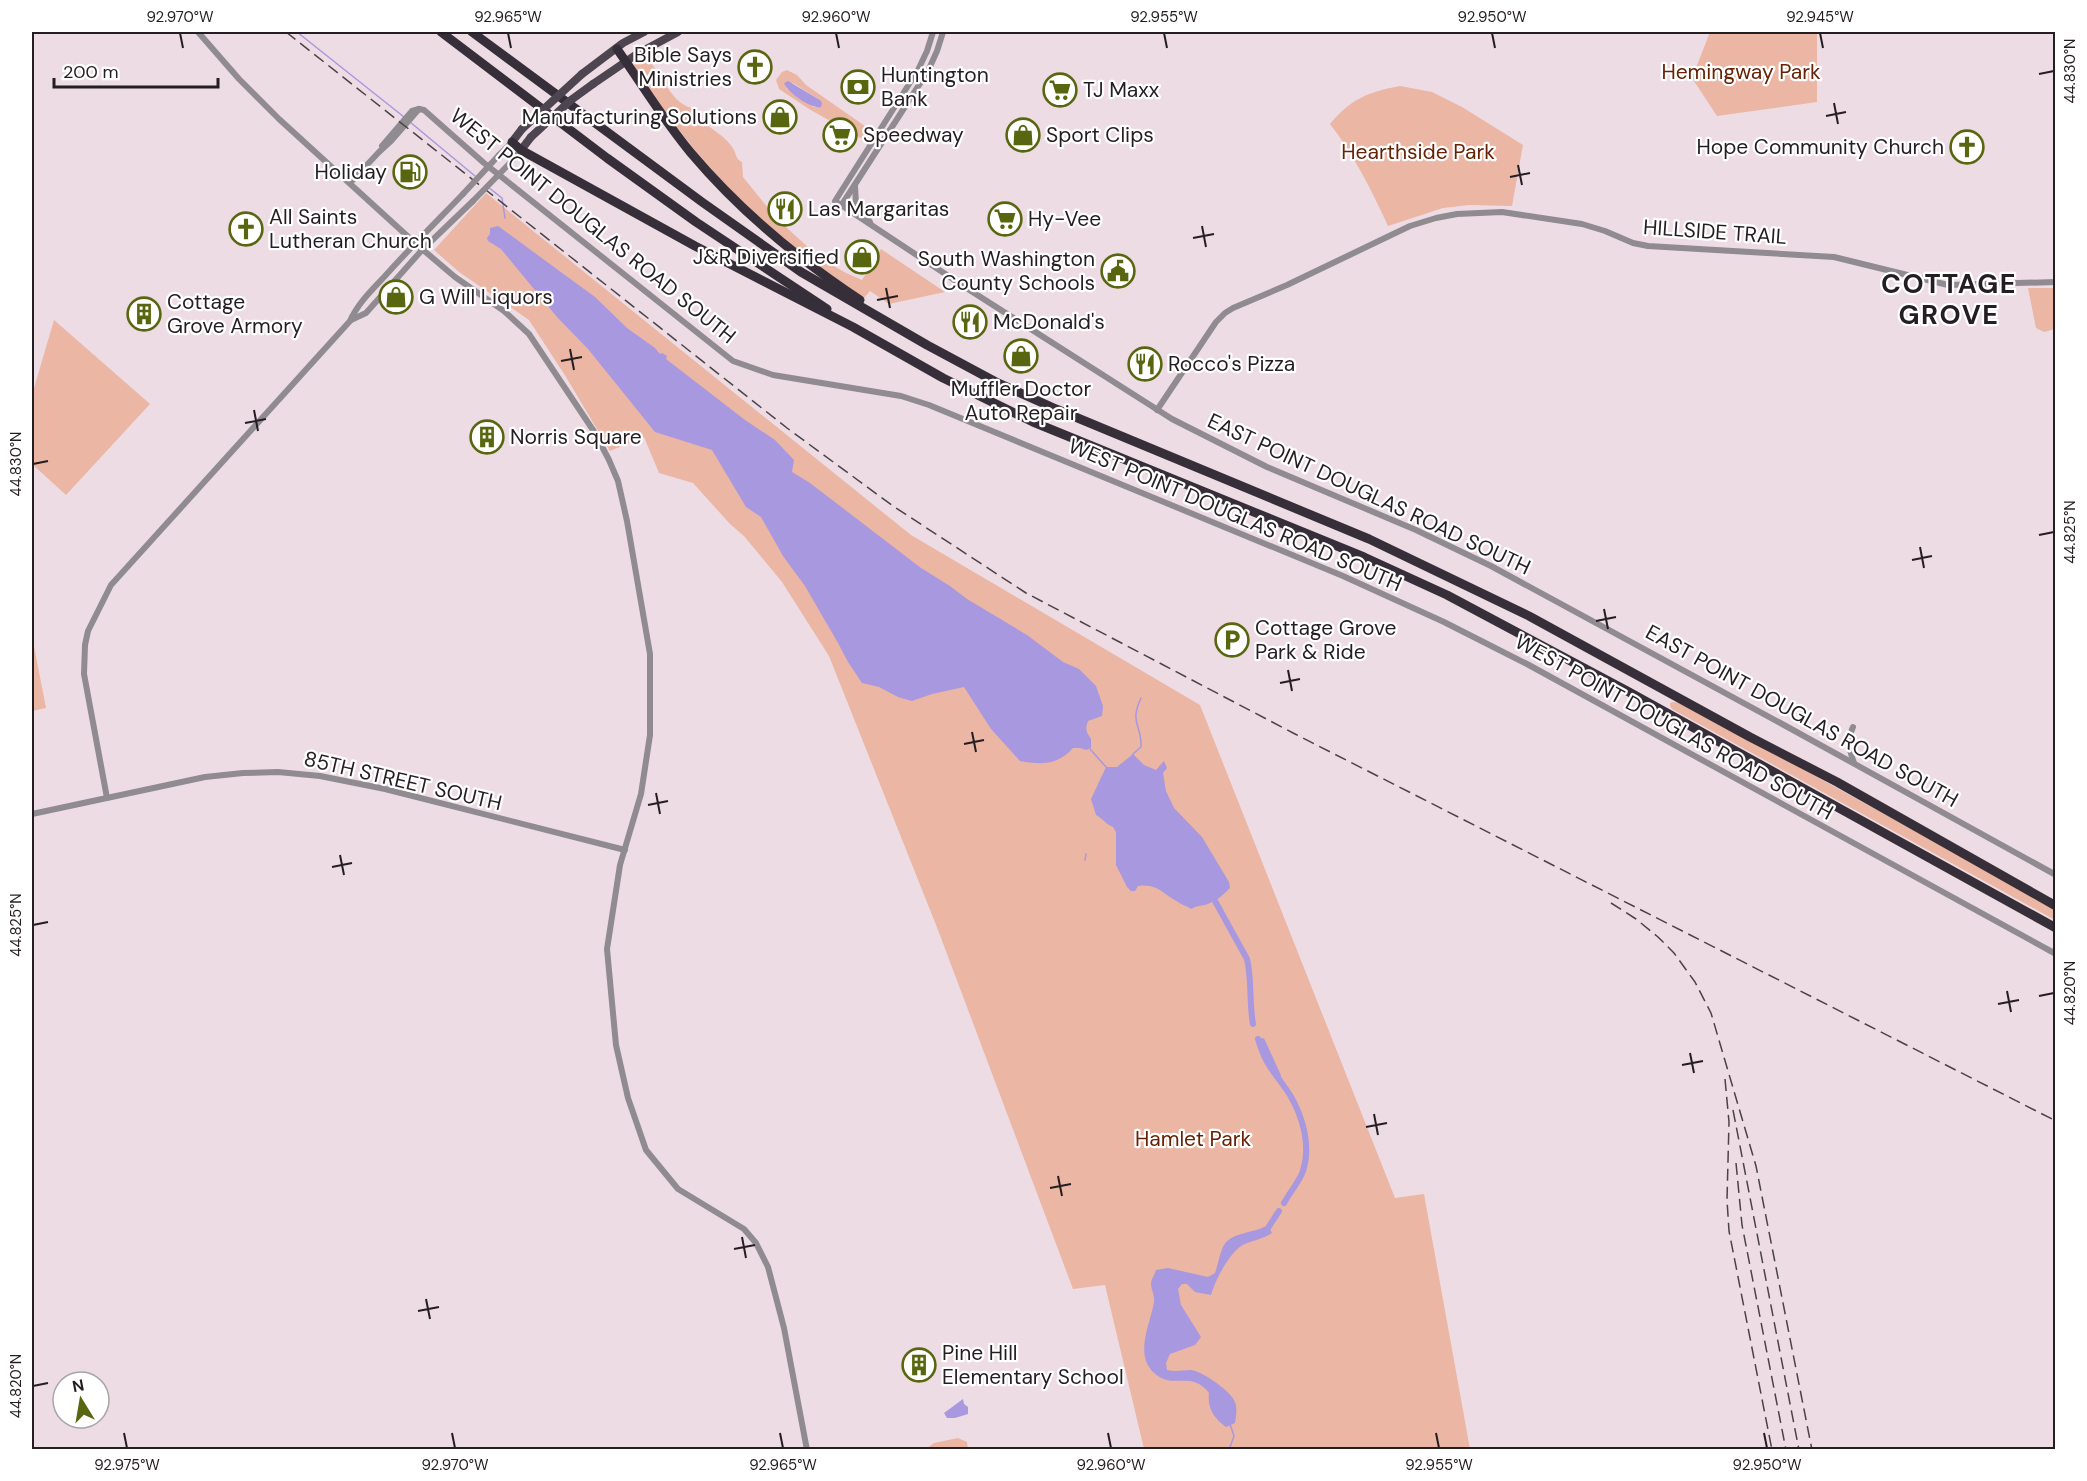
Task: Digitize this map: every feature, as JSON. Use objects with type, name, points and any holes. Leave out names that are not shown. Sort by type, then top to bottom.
[{"type":"highway","points":[[441,32],[607,158],[696,222],[853,327]]},
{"type":"highway","points":[[472,32],[801,272],[927,345],[996,382],[1056,410],[1369,538],[1529,616],[1740,732],[1837,782],[2055,906]]},
{"type":"highway","points":[[617,49],[691,153],[750,214],[807,263],[927,345]]},
{"type":"highway","points":[[512,142],[521,150],[716,257],[853,327],[943,378],[1033,422],[1364,557],[1447,595],[1649,703],[2055,928]]},
{"type":"main road","points":[[512,142],[522,129],[582,74],[623,43],[644,32]]},
{"type":"main road","points":[[521,150],[531,137],[571,100],[626,61],[678,32]]},
{"type":"street","points":[[198,32],[271,111],[422,250],[455,277],[504,311],[529,334],[598,438],[618,481],[630,533],[650,654],[650,735],[641,794],[620,865],[608,949],[616,1045],[634,1121],[646,1150],[678,1189],[744,1229],[756,1243],[768,1267],[784,1328],[807,1449]]},
{"type":"street","points":[[838,204],[918,70],[933,32]]},
{"type":"street","points":[[838,204],[855,185],[928,71],[938,51],[943,32]]},
{"type":"street","name":"WEST POINT DOUGLAS ROAD SOUTH","points":[[350,183],[412,111],[424,110],[484,163],[733,360],[772,375],[901,396],[929,405],[1378,591],[1527,664],[2055,954]]},
{"type":"street","points":[[107,798],[84,674],[88,631],[111,585],[350,321],[356,308],[512,142]]},
{"type":"street","points":[[350,321],[366,313],[422,250],[521,150]]},
{"type":"street","points":[[855,185],[857,206],[879,231]]},
{"type":"street","name":"EAST POINT DOUGLAS ROAD SOUTH","points":[[838,204],[1157,410],[1267,467],[1416,530],[1491,566],[2055,874]]},
{"type":"street","name":"HILLSIDE TRAIL","points":[[1157,410],[1215,321],[1233,308],[1287,285],[1410,226],[1457,214],[1502,212],[1559,219],[1594,227],[1633,243],[1648,246],[1834,257],[1948,285],[2055,282]]},
{"type":"street","points":[[1853,727],[1849,738],[1849,749],[1854,764]]},
{"type":"street","name":"85TH STREET SOUTH","points":[[32,814],[205,777],[278,772],[320,776],[385,789],[624,850]]},
{"type":"green space","name":"Hemingway Park","points":[[1710,32],[1817,32],[1817,102],[1717,116],[1692,78]]},
{"type":"green space","points":[[645,57],[673,95],[687,107],[696,109],[699,116],[734,149],[738,159],[742,162],[743,177],[777,219],[820,258],[862,280],[881,249],[945,292],[889,304],[870,291],[864,298],[796,249],[765,223],[723,182],[685,138],[634,66],[635,62]]},
{"type":"green space","points":[[787,70],[797,75],[806,85],[872,131],[866,141],[779,89],[776,80],[782,72]],"holes":[[[793,83],[820,100],[821,107],[814,107],[786,88]]]},
{"type":"green space","name":"Hearthside Park","points":[[1400,86],[1432,92],[1462,107],[1523,145],[1512,206],[1469,205],[1443,208],[1388,226],[1362,174],[1330,124],[1345,108],[1361,98]]},
{"type":"green space","name":"Hamlet Park","points":[[486,193],[911,535],[1200,705],[1395,1198],[1424,1194],[1470,1449],[1144,1449],[1105,1285],[1073,1289],[938,930],[829,656],[782,582],[744,536],[693,483],[659,473],[644,437],[610,451],[529,320],[459,272],[434,250]]},
{"type":"green space","points":[[2028,288],[2055,288],[2055,329],[2044,332],[2036,328]]},
{"type":"green space","points":[[54,320],[150,404],[66,495],[32,464],[32,395]]},
{"type":"green space","points":[[32,636],[46,708],[32,711]]},
{"type":"green space","points":[[1670,703],[1682,703],[2055,908],[2055,920],[1672,709]]},
{"type":"green space","points":[[958,1438],[967,1442],[968,1449],[926,1449],[934,1443]]},
{"type":"shaded area","points":[[788,81],[820,100],[821,107],[812,106],[795,96],[784,83]]},
{"type":"shaded area","points":[[498,226],[595,297],[627,328],[660,354],[667,356],[666,359],[745,420],[775,440],[794,460],[792,472],[810,483],[921,568],[1027,635],[1063,662],[1079,669],[1096,686],[1103,706],[1102,716],[1088,721],[1087,724],[1086,730],[1091,739],[1091,748],[1086,750],[1073,748],[1055,761],[1035,763],[1020,761],[991,729],[964,687],[912,701],[879,687],[862,683],[761,517],[746,507],[712,450],[655,432],[588,349],[557,317],[501,249],[488,241],[490,228]]},
{"type":"shaded area","points":[[1133,754],[1144,765],[1156,770],[1164,761],[1167,768],[1163,773],[1166,791],[1174,808],[1202,837],[1229,882],[1230,888],[1216,900],[1191,909],[1150,886],[1138,886],[1135,891],[1127,887],[1116,865],[1116,832],[1113,827],[1096,815],[1091,799],[1106,767],[1117,767]]},
{"type":"shaded area","points":[[1268,1225],[1272,1233],[1241,1246],[1231,1255],[1211,1295],[1195,1292],[1187,1284],[1182,1284],[1178,1289],[1181,1305],[1201,1337],[1195,1345],[1170,1354],[1166,1363],[1167,1370],[1196,1371],[1227,1391],[1234,1400],[1236,1412],[1235,1423],[1226,1427],[1212,1412],[1209,1393],[1203,1386],[1190,1381],[1164,1379],[1150,1369],[1144,1351],[1154,1302],[1151,1282],[1156,1270],[1168,1268],[1208,1277],[1215,1273],[1224,1245],[1228,1240]]},
{"type":"shaded area","points":[[963,1399],[964,1404],[968,1407],[968,1414],[947,1418],[944,1413]]},
{"type":"waterway","points":[[297,32],[404,117]]},
{"type":"waterway","points":[[410,122],[475,176]]},
{"type":"waterway","points":[[488,187],[502,198],[505,218]]},
{"type":"waterway","points":[[1133,754],[1141,747],[1136,719],[1141,698]]},
{"type":"waterway","points":[[1090,749],[1106,767]]},
{"type":"waterway","points":[[1085,860],[1086,854]]},
{"type":"waterway","points":[[1215,901],[1247,959],[1253,1024]]},
{"type":"waterway","points":[[1258,1039],[1268,1063],[1295,1104],[1306,1142],[1303,1171],[1284,1203]]},
{"type":"waterway","points":[[1262,1041],[1278,1076]]},
{"type":"waterway","points":[[1266,1231],[1279,1211]]},
{"type":"waterway","points":[[1229,1450],[1234,1436],[1230,1424]]},
{"type":"railway","points":[[286,32],[787,428],[893,506],[1026,593],[1295,734],[2056,1121]]},
{"type":"railway","points":[[1611,903],[1636,919],[1674,953],[1695,982],[1711,1013],[1756,1166],[1812,1450]]},
{"type":"railway","points":[[1725,1079],[1729,1122],[1727,1200],[1729,1231],[1772,1450]]},
{"type":"railway","points":[[1733,1110],[1799,1450]]},
{"type":"railway","points":[[1736,1163],[1742,1225],[1786,1450]]},
{"type":"place","name":"Bible Says Ministries","points":[[755,67]]},
{"type":"place","name":"Huntington Bank","points":[[858,87]]},
{"type":"place","name":"TJ Maxx","points":[[1060,90]]},
{"type":"place","name":"Manufacturing Solutions","points":[[780,117]]},
{"type":"place","name":"Speedway","points":[[840,135]]},
{"type":"place","name":"Sport Clips","points":[[1023,135]]},
{"type":"place","name":"Hope Community Church","points":[[1967,147]]},
{"type":"place","name":"Holiday","points":[[410,172]]},
{"type":"place","name":"Las Margaritas","points":[[785,209]]},
{"type":"place","name":"Hy-Vee","points":[[1005,219]]},
{"type":"place","name":"All Saints Lutheran Church","points":[[246,229]]},
{"type":"place","name":"J&R Diversified","points":[[862,257]]},
{"type":"place","name":"South Washington County Schools","points":[[1118,271]]},
{"type":"place","name":"G Will Liquors","points":[[396,297]]},
{"type":"place","name":"Cottage Grove Armory","points":[[144,314]]},
{"type":"place","name":"McDonald's","points":[[970,322]]},
{"type":"place","name":"Muffler Doctor Auto Repair","points":[[1021,356]]},
{"type":"place","name":"Rocco's Pizza","points":[[1145,364]]},
{"type":"place","name":"Norris Square","points":[[487,437]]},
{"type":"place","name":"Cottage Grove Park & Ride","points":[[1232,640]]},
{"type":"place","name":"Pine Hill Elementary School","points":[[919,1365]]},
{"type":"district","name":"COTTAGE GROVE","points":[[1949,300]]}]
